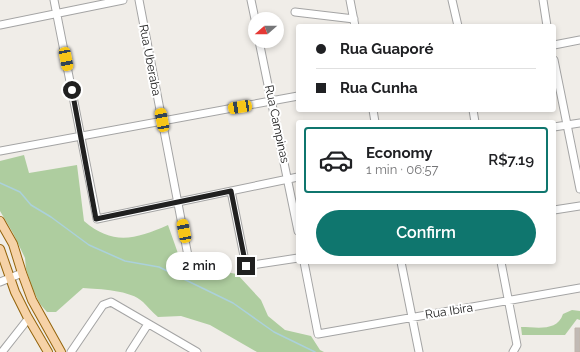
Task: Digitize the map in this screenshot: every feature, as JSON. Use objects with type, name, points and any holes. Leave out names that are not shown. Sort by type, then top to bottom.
[{"type":"main road","points":[[0,221],[13,244],[32,300],[61,351]]},
{"type":"main road","points":[[0,249],[15,292],[28,319],[48,352]]},
{"type":"street","points":[[54,0],[96,219],[296,177]]},
{"type":"street","points":[[0,25],[123,0]]},
{"type":"street","name":"Rua Uberaba","points":[[139,0],[189,261]]},
{"type":"street","points":[[251,0],[254,12]]},
{"type":"street","points":[[295,12],[355,22],[350,0]]},
{"type":"street","points":[[452,0],[458,24]]},
{"type":"street","points":[[542,0],[547,24]]},
{"type":"street","points":[[556,45],[580,40]]},
{"type":"street","name":"Rua Campinas","points":[[260,48],[289,179],[296,219]]},
{"type":"street","points":[[556,70],[580,189]]},
{"type":"street","points":[[0,151],[80,135],[296,96]]},
{"type":"street","points":[[556,127],[580,123]]},
{"type":"street","points":[[231,191],[247,266],[296,258]]},
{"type":"street","points":[[556,210],[580,206]]},
{"type":"street","name":"Rua Ibira","points":[[304,264],[318,334],[580,288]]},
{"type":"street","points":[[401,264],[419,352]]},
{"type":"street","points":[[501,264],[517,345],[514,351]]},
{"type":"street","points":[[0,282],[22,274]]},
{"type":"street","points":[[61,351],[72,350],[103,305],[111,302],[192,351]]},
{"type":"street","points":[[2,352],[28,319]]},
{"type":"street","points":[[130,352],[148,324]]},
{"type":"green space","points":[[24,155],[29,173],[77,165],[84,221],[95,229],[115,237],[125,238],[145,234],[168,225],[181,262],[237,274],[261,300],[268,316],[285,330],[311,336],[320,350],[324,352],[257,352],[210,325],[181,316],[158,317],[138,298],[114,291],[83,288],[56,312],[47,312],[40,304],[33,290],[26,269],[25,258],[0,211],[0,161]]},
{"type":"green space","points":[[572,310],[580,311],[580,320],[577,319],[565,335],[522,335],[521,327],[540,328],[551,326],[560,320],[563,314]]},
{"type":"building","points":[[575,328],[580,328],[580,352],[575,352]]},
{"type":"waterway","points":[[0,183],[20,192],[31,205],[51,217],[89,245],[125,261],[159,267],[233,303],[274,332],[315,352]]},
{"type":"route","points":[[72,90],[96,219],[231,191],[246,266]]}]
